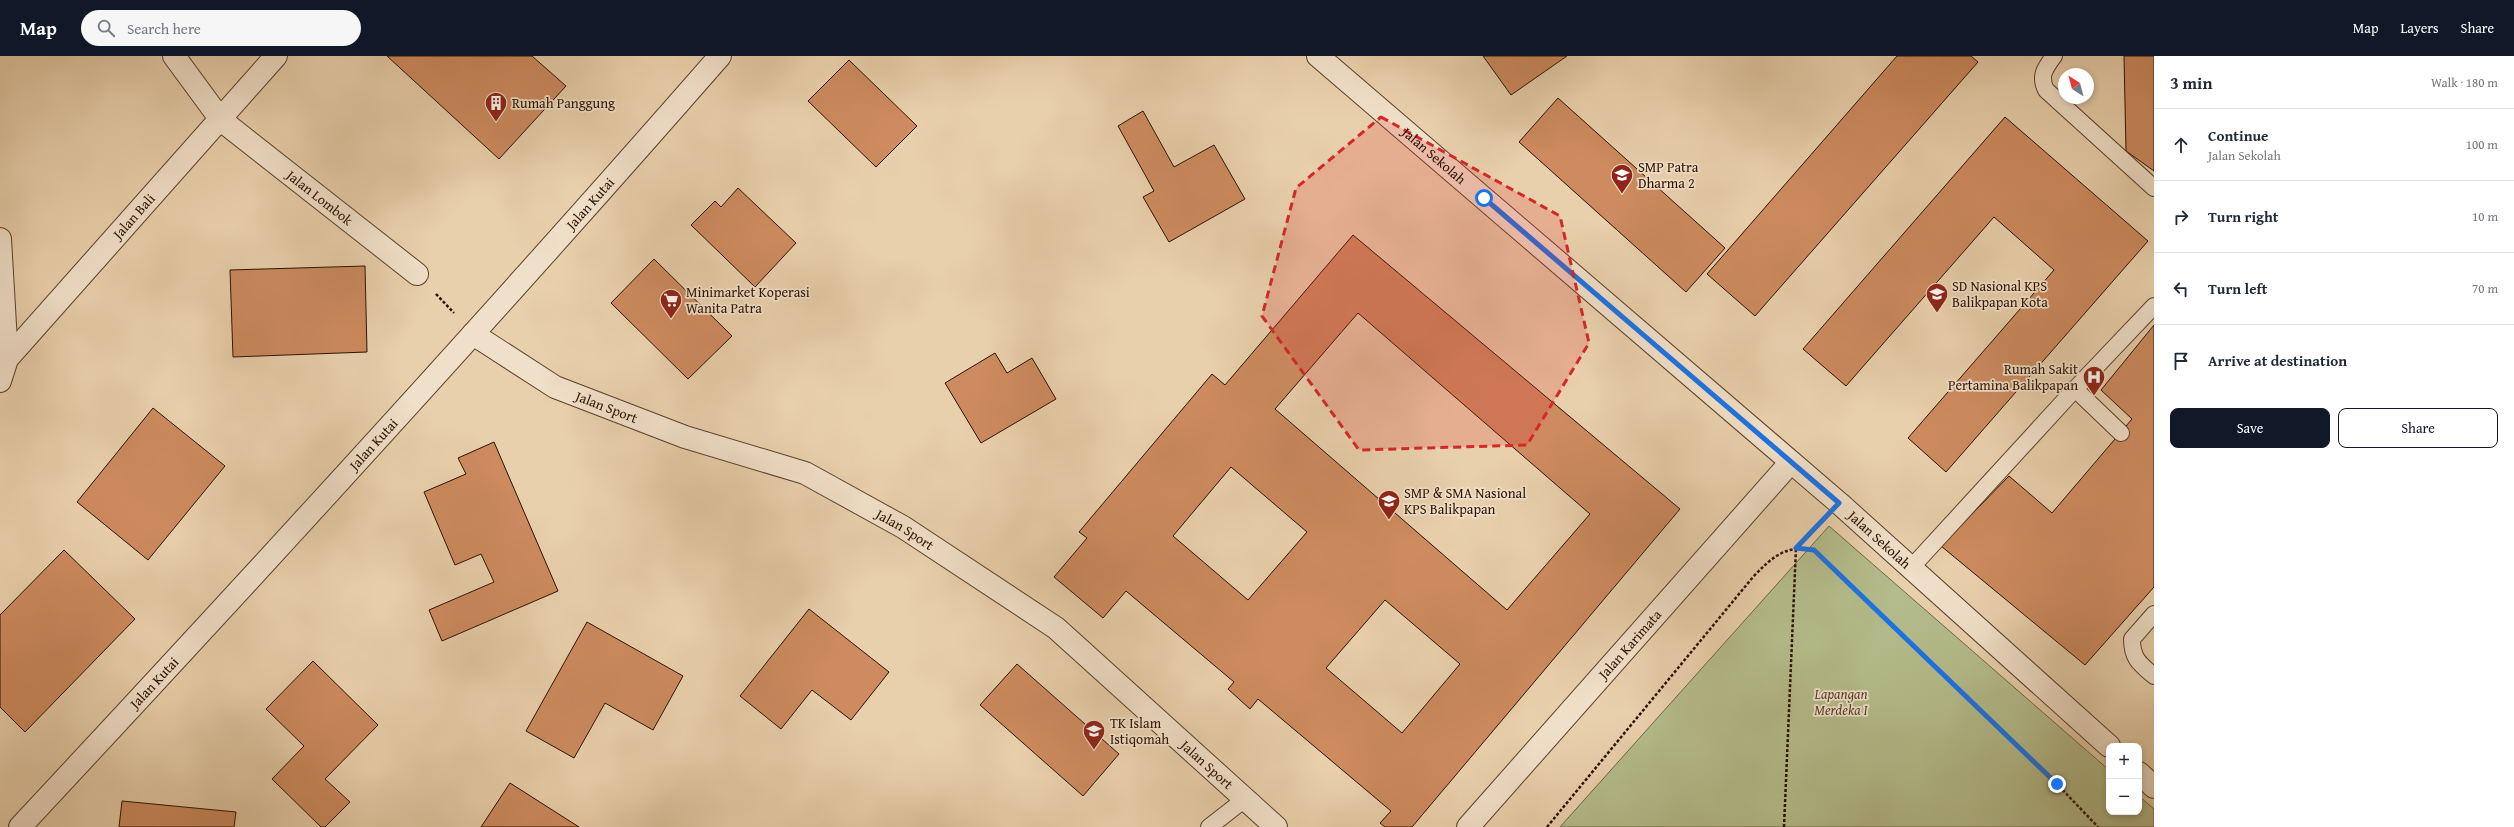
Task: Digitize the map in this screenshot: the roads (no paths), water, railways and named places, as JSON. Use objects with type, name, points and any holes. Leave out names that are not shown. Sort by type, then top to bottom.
[{"type":"street","name":"Jalan Lombok","points":[[174,56],[221,120],[418,274]]},
{"type":"street","name":"Jalan Bali","points":[[0,381],[4,361],[221,120],[276,56]]},
{"type":"street","name":"Jalan Kutai","points":[[20,827],[206,628],[473,334],[720,56]]},
{"type":"street","name":"Jalan Sekolah","points":[[1318,56],[1839,503],[1910,569],[2106,743]]},
{"type":"street","points":[[0,239],[4,361]]},
{"type":"street","name":"Jalan Sport","points":[[473,334],[555,386],[685,437],[805,473],[903,527],[1056,628],[1276,827]]},
{"type":"street","name":"Jalan Karimata","points":[[1468,827],[1791,462]]},
{"type":"street","points":[[2142,776],[2154,787]]},
{"type":"lane","points":[[2054,56],[2042,73],[2042,83],[2046,90],[2154,188]]},
{"type":"lane","points":[[1910,569],[2075,389],[2154,306]]},
{"type":"lane","points":[[2075,389],[2121,433]]},
{"type":"lane","points":[[2154,614],[2132,639],[2132,652],[2139,664],[2154,676]]},
{"type":"lane","points":[[1209,827],[1245,798]]},
{"type":"place","name":"Rumah Panggung","points":[[496,122]]},
{"type":"place","name":"SMP Patra Dharma 2","points":[[1622,194]]},
{"type":"place","name":"SD Nasional KPS Balikpapan Kota","points":[[1937,314]]},
{"type":"place","name":"Minimarket Koperasi Wanita Patra","points":[[671,320]]},
{"type":"place","name":"Rumah Sakit Pertamina Balikpapan","points":[[2094,396]]},
{"type":"place","name":"SMP & SMA Nasional KPS Balikpapan","points":[[1389,520]]},
{"type":"place","name":"TK Islam Istiqomah","points":[[1094,750]]},
{"type":"park label","name":"Lapangan Merdeka I","points":[[1841,702]]}]
